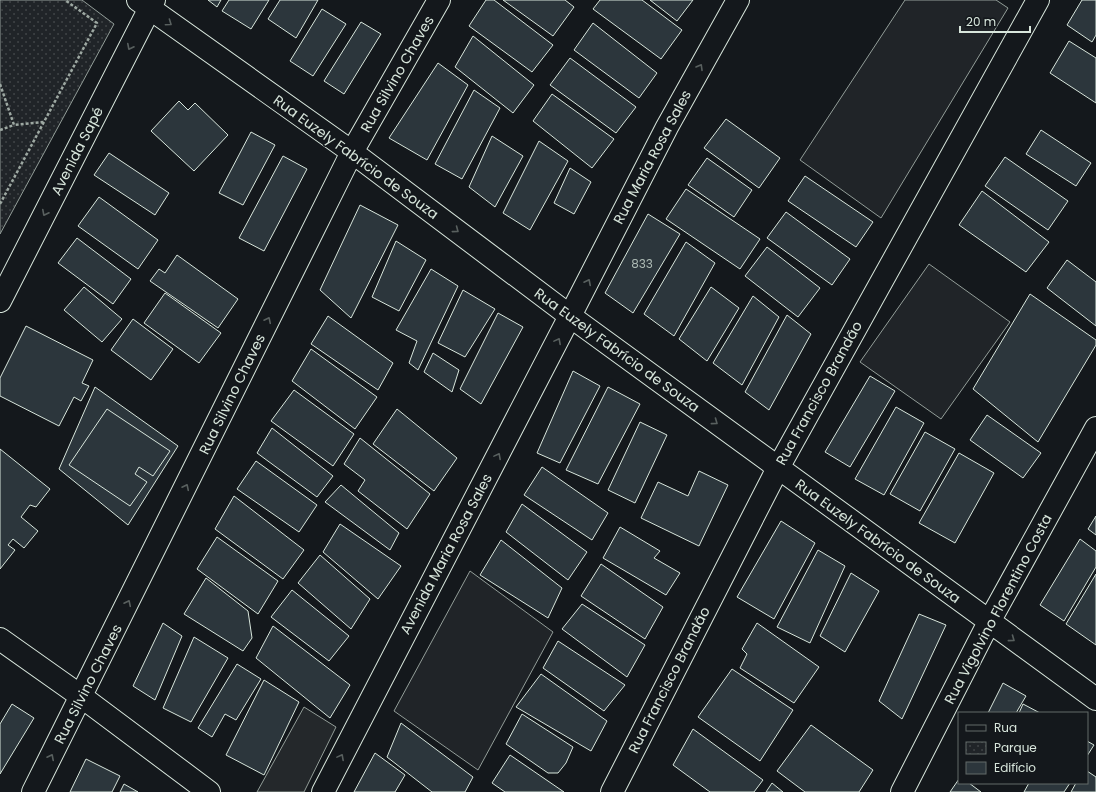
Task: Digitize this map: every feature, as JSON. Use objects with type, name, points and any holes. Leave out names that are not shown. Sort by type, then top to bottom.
[{"type":"street","name":"Rua Silvino Chaves","points":[[33,792],[82,697],[352,152],[439,0]]},
{"type":"street","name":"Rua Maria Rosa Sales","points":[[570,316],[666,127],[738,0]]},
{"type":"street","name":"Rua Francisco Brandão","points":[[612,792],[778,468],[1038,0]]},
{"type":"street","name":"Rua Euzely Fabrício de Souza","points":[[147,3],[352,152],[570,316],[1096,699]]},
{"type":"street","name":"Avenida Sapé","points":[[0,301],[147,3]]},
{"type":"street","name":"Avenida Maria Rosa Sales","points":[[323,792],[570,316]]},
{"type":"street","name":"Rua Vigolvino Florentino Costa","points":[[902,792],[989,622],[1096,428]]},
{"type":"street","points":[[0,639],[82,697],[209,792]]},
{"type":"path","points":[[0,204],[97,23],[64,0]]},
{"type":"path","points":[[0,84],[14,125]]},
{"type":"path","points":[[0,130],[14,125],[44,122]]},
{"type":"green space","points":[[0,0],[82,0],[114,24],[0,234]]},
{"type":"green space","points":[[905,0],[996,0],[1008,8],[881,218],[800,160]]},
{"type":"green space","points":[[929,264],[1010,322],[941,419],[860,362]]},
{"type":"green space","points":[[470,571],[553,632],[478,770],[394,711]]},
{"type":"shaded area","points":[[304,707],[336,727],[304,792],[257,792]]},
{"type":"building","points":[[208,0],[221,0],[217,7]]},
{"type":"building","points":[[229,0],[269,0],[251,29],[222,11]]},
{"type":"building","points":[[280,0],[318,0],[296,38],[268,19]]},
{"type":"building","points":[[486,0],[494,0],[553,45],[532,72],[469,26]]},
{"type":"building","points":[[503,0],[565,0],[574,7],[553,36]]},
{"type":"building","points":[[600,0],[642,0],[682,30],[661,59],[593,9]]},
{"type":"building","points":[[650,0],[693,0],[677,21]]},
{"type":"building","points":[[1082,0],[1096,0],[1096,35],[1092,42],[1067,25]]},
{"type":"building","points":[[322,9],[346,24],[313,76],[290,61]]},
{"type":"building","points":[[361,22],[381,34],[344,94],[324,81]]},
{"type":"building","points":[[593,23],[657,73],[639,98],[574,50]]},
{"type":"building","points":[[473,36],[534,85],[513,113],[455,67]]},
{"type":"building","points":[[1069,41],[1096,58],[1096,103],[1050,73]]},
{"type":"building","points":[[570,58],[636,107],[616,133],[550,85]]},
{"type":"building","points":[[438,63],[468,85],[427,160],[389,138]]},
{"type":"building","points":[[474,90],[500,108],[462,179],[435,164]]},
{"type":"building","points":[[552,94],[614,139],[592,168],[533,121]]},
{"type":"building","points":[[179,101],[188,110],[195,103],[228,135],[194,171],[151,131]]},
{"type":"building","points":[[726,119],[780,158],[759,188],[704,148]]},
{"type":"building","points":[[1041,130],[1091,163],[1076,186],[1026,154]]},
{"type":"building","points":[[251,132],[275,145],[243,205],[219,193]]},
{"type":"building","points":[[492,136],[523,156],[495,207],[469,187]]},
{"type":"building","points":[[539,141],[568,161],[530,230],[503,213]]},
{"type":"building","points":[[109,153],[169,193],[155,215],[94,175]]},
{"type":"building","points":[[283,156],[307,169],[264,251],[239,238]]},
{"type":"building","points":[[1005,157],[1068,201],[1048,230],[985,186]]},
{"type":"building","points":[[707,158],[752,190],[734,217],[688,185]]},
{"type":"building","points":[[570,168],[591,182],[574,214],[554,203]]},
{"type":"building","points":[[805,176],[873,222],[856,247],[788,201]]},
{"type":"building","points":[[686,189],[760,239],[740,269],[666,219]]},
{"type":"building","points":[[982,191],[1049,242],[1026,272],[959,225]]},
{"type":"building","points":[[99,197],[158,240],[138,269],[78,226]]},
{"type":"building","points":[[360,205],[398,225],[351,318],[320,290]]},
{"type":"building","points":[[786,212],[850,259],[832,285],[767,238]]},
{"type":"building","points":[[648,214],[680,234],[633,313],[605,293]]},
{"type":"building","points":[[77,238],[131,279],[113,304],[58,263]]},
{"type":"building","points":[[396,241],[426,260],[399,311],[372,297]]},
{"type":"building","points":[[686,242],[715,263],[674,336],[644,314]]},
{"type":"building","points":[[767,247],[820,288],[798,317],[745,276]]},
{"type":"building","points":[[177,255],[238,299],[218,328],[150,281],[159,269],[165,273]]},
{"type":"building","points":[[1067,260],[1096,282],[1096,326],[1047,288]]},
{"type":"building","points":[[431,269],[458,286],[418,370],[409,363],[417,341],[396,330]]},
{"type":"building","points":[[84,287],[122,319],[102,342],[64,310]]},
{"type":"building","points":[[711,287],[739,308],[707,361],[679,339]]},
{"type":"building","points":[[463,290],[495,309],[465,357],[438,343]]},
{"type":"building","points":[[165,293],[221,333],[199,363],[144,323]]},
{"type":"building","points":[[1030,294],[1096,340],[1096,345],[1038,442],[973,389]]},
{"type":"building","points":[[753,296],[779,317],[742,385],[713,363]]},
{"type":"building","points":[[498,313],[523,327],[481,404],[460,389]]},
{"type":"building","points":[[787,315],[811,334],[769,410],[745,392]]},
{"type":"building","points":[[328,316],[393,363],[378,390],[311,344]]},
{"type":"building","points":[[133,319],[173,349],[151,380],[111,350]]},
{"type":"building","points":[[26,326],[93,360],[82,383],[89,386],[81,401],[74,397],[59,426],[0,396],[0,378]]},
{"type":"building","points":[[311,349],[377,397],[355,429],[292,381]]},
{"type":"building","points":[[433,353],[459,370],[452,392],[424,372]]},
{"type":"building","points":[[573,371],[600,386],[560,463],[537,453]]},
{"type":"building","points":[[870,376],[895,391],[850,467],[825,452]]},
{"type":"building","points":[[95,387],[178,446],[128,525],[59,469]]},
{"type":"building","points":[[608,387],[640,404],[598,484],[566,470]]},
{"type":"building","points":[[294,390],[354,434],[333,466],[271,421]]},
{"type":"building","points":[[896,407],[924,423],[884,495],[855,479]]},
{"type":"building","points":[[107,409],[170,451],[153,476],[139,467],[135,474],[147,482],[130,506],[69,465]]},
{"type":"building","points":[[397,409],[457,458],[434,491],[373,444]]},
{"type":"building","points":[[987,415],[1041,453],[1023,478],[970,440]]},
{"type":"building","points":[[640,422],[667,435],[635,503],[608,490]]},
{"type":"building","points":[[272,428],[333,476],[317,497],[257,453]]},
{"type":"building","points":[[925,432],[955,449],[920,511],[890,494]]},
{"type":"building","points":[[360,438],[430,494],[407,529],[358,491],[365,480],[344,464]]},
{"type":"building","points":[[0,449],[50,489],[36,507],[30,505],[21,517],[38,531],[24,548],[13,539],[8,545],[15,550],[0,569]]},
{"type":"building","points":[[959,453],[994,473],[955,543],[919,523]]},
{"type":"building","points":[[256,461],[317,505],[299,532],[237,489]]},
{"type":"building","points":[[542,467],[608,513],[592,540],[524,495]]},
{"type":"building","points":[[699,471],[728,485],[699,546],[641,518],[658,482],[688,496]]},
{"type":"building","points":[[341,485],[399,533],[390,550],[325,502]]},
{"type":"building","points":[[234,496],[304,550],[283,579],[215,529]]},
{"type":"building","points":[[522,504],[587,552],[568,580],[506,532]]},
{"type":"building","points":[[1096,516],[1096,535],[1088,529]]},
{"type":"building","points":[[781,521],[815,543],[774,619],[737,597]]},
{"type":"building","points":[[340,524],[401,566],[378,599],[323,552]]},
{"type":"building","points":[[620,527],[660,551],[654,558],[680,573],[666,595],[603,558]]},
{"type":"building","points":[[217,537],[278,581],[258,614],[197,569]]},
{"type":"building","points":[[1080,539],[1096,551],[1096,567],[1064,621],[1040,605]]},
{"type":"building","points":[[501,540],[562,588],[548,618],[480,575]]},
{"type":"building","points":[[818,550],[845,566],[810,643],[777,627]]},
{"type":"building","points":[[320,555],[370,599],[351,629],[298,583]]},
{"type":"building","points":[[601,564],[663,607],[645,639],[581,596]]},
{"type":"building","points":[[851,573],[879,591],[845,652],[820,636]]},
{"type":"building","points":[[1096,574],[1096,645],[1066,624]]},
{"type":"building","points":[[206,578],[248,611],[252,638],[243,651],[184,614]]},
{"type":"building","points":[[292,590],[349,636],[329,661],[271,617]]},
{"type":"building","points":[[582,604],[645,645],[627,677],[562,629]]},
{"type":"building","points":[[919,614],[946,625],[902,719],[879,701]]},
{"type":"building","points":[[163,623],[182,636],[155,700],[133,686]]},
{"type":"building","points":[[757,623],[819,667],[794,703],[740,668],[747,654],[742,649]]},
{"type":"building","points":[[273,626],[350,685],[330,718],[256,658]]},
{"type":"building","points":[[194,637],[228,658],[191,722],[163,708]]},
{"type":"building","points":[[558,641],[625,685],[604,711],[543,668]]},
{"type":"building","points":[[237,664],[261,679],[236,720],[225,714],[212,737],[198,728]]},
{"type":"building","points":[[732,669],[793,710],[760,761],[698,717]]},
{"type":"building","points":[[541,674],[607,721],[591,751],[516,707]]},
{"type":"building","points":[[264,680],[299,702],[264,775],[226,755]]},
{"type":"building","points":[[1003,683],[1026,696],[1017,712],[988,712]]},
{"type":"building","points":[[12,704],[34,718],[0,774],[0,724]]},
{"type":"building","points":[[1023,704],[1038,712],[1019,712]]},
{"type":"building","points":[[522,714],[573,747],[566,763],[558,773],[548,773],[506,744]]},
{"type":"building","points":[[401,723],[473,777],[465,792],[432,792],[387,757]]},
{"type":"building","points":[[811,725],[873,770],[859,792],[805,792],[777,771]]},
{"type":"building","points":[[693,729],[763,780],[754,792],[710,792],[673,765]]},
{"type":"building","points":[[1088,742],[1094,745],[1088,754]]},
{"type":"building","points":[[375,753],[405,775],[395,792],[354,792]]},
{"type":"building","points":[[510,755],[564,792],[505,792],[492,783]]},
{"type":"building","points":[[86,759],[120,776],[112,792],[70,792]]},
{"type":"building","points":[[1088,772],[1096,777],[1096,792],[1071,792],[1075,784],[1088,784]]},
{"type":"building","points":[[958,780],[958,784],[970,784],[981,792],[950,792]]},
{"type":"building","points":[[772,783],[783,792],[766,792]]},
{"type":"building","points":[[124,784],[138,792],[120,792]]},
{"type":"building","points":[[1028,784],[1069,784],[1064,792],[1024,792]]}]
